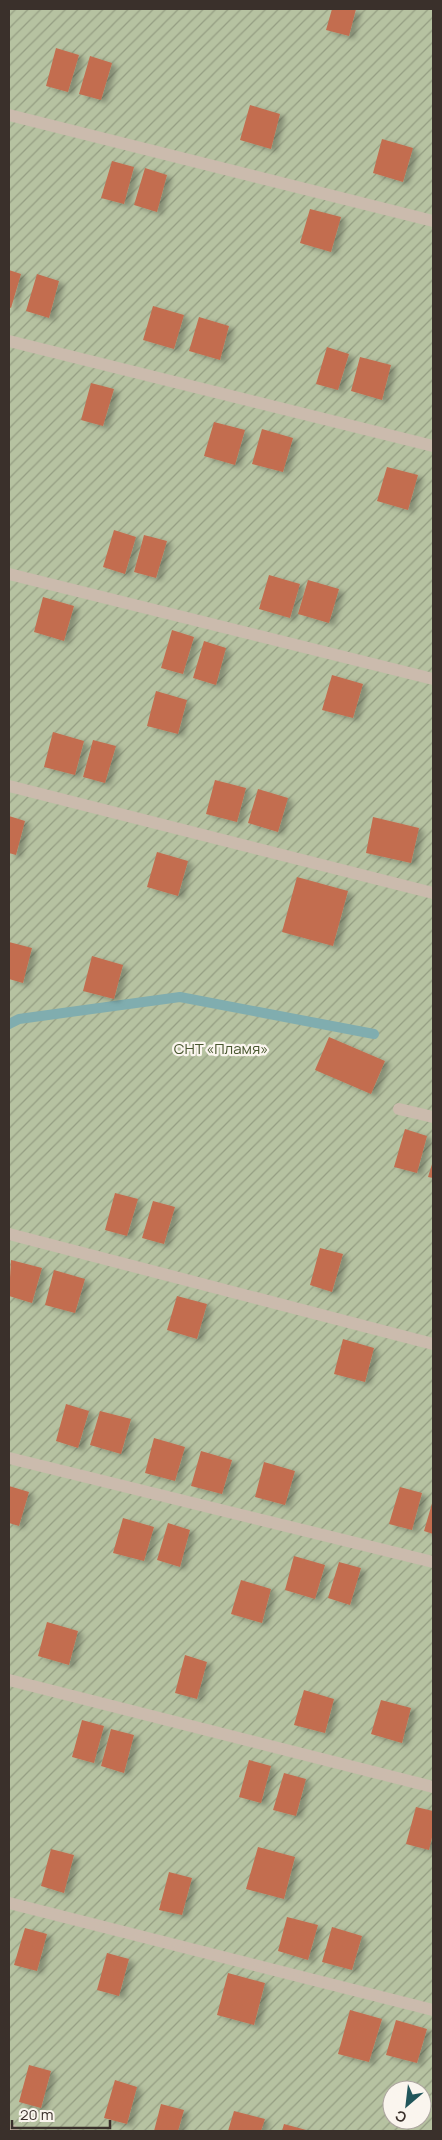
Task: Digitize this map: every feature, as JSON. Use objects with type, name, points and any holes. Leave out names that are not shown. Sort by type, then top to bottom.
[{"type":"lane","points":[[9,115],[433,221]]},
{"type":"lane","points":[[9,341],[433,446]]},
{"type":"lane","points":[[9,574],[433,679]]},
{"type":"lane","points":[[9,786],[433,893]]},
{"type":"lane","points":[[399,1109],[433,1117]]},
{"type":"lane","points":[[9,1234],[433,1344]]},
{"type":"lane","points":[[9,1458],[433,1562]]},
{"type":"lane","points":[[9,1680],[433,1787]]},
{"type":"lane","points":[[9,1903],[433,2010]]},
{"type":"lane","points":[[9,2130],[13,2131]]},
{"type":"green space","name":"СНТ «Пламя»","points":[[9,9],[433,9],[433,2131],[9,2131]]},
{"type":"building","points":[[332,9],[356,9],[349,36],[326,30]]},
{"type":"building","points":[[56,48],[79,55],[68,92],[46,86]]},
{"type":"building","points":[[90,56],[112,63],[101,100],[79,94]]},
{"type":"building","points":[[250,105],[280,114],[271,149],[240,140]]},
{"type":"building","points":[[382,139],[413,148],[403,182],[373,173]]},
{"type":"building","points":[[112,161],[134,167],[124,204],[101,198]]},
{"type":"building","points":[[145,168],[167,175],[157,212],[134,205]]},
{"type":"building","points":[[310,209],[341,217],[331,252],[300,243]]},
{"type":"building","points":[[9,270],[21,274],[11,308],[9,307]]},
{"type":"building","points":[[37,274],[59,281],[49,318],[26,311]]},
{"type":"building","points":[[153,306],[184,315],[174,349],[143,340]]},
{"type":"building","points":[[199,317],[229,326],[220,360],[189,351]]},
{"type":"building","points":[[327,347],[349,354],[338,390],[316,384]]},
{"type":"building","points":[[360,357],[391,365],[382,400],[351,391]]},
{"type":"building","points":[[91,383],[114,389],[103,426],[81,420]]},
{"type":"building","points":[[214,422],[245,430],[235,465],[204,456]]},
{"type":"building","points":[[262,429],[293,438],[283,472],[252,464]]},
{"type":"building","points":[[387,467],[418,475],[408,510],[377,501]]},
{"type":"building","points":[[114,530],[136,537],[125,574],[103,567]]},
{"type":"building","points":[[144,535],[167,541],[156,578],[134,572]]},
{"type":"building","points":[[269,575],[300,584],[290,618],[259,609]]},
{"type":"building","points":[[308,580],[339,589],[329,623],[298,614]]},
{"type":"building","points":[[43,597],[74,606],[64,641],[34,632]]},
{"type":"building","points":[[172,630],[194,637],[183,674],[161,668]]},
{"type":"building","points":[[204,641],[226,648],[216,685],[193,678]]},
{"type":"building","points":[[332,675],[363,684],[353,718],[322,710]]},
{"type":"building","points":[[156,691],[187,700],[178,734],[147,726]]},
{"type":"building","points":[[53,732],[84,741],[75,775],[44,767]]},
{"type":"building","points":[[93,740],[116,746],[105,783],[83,777]]},
{"type":"building","points":[[215,780],[246,788],[237,822],[206,814]]},
{"type":"building","points":[[258,789],[288,798],[278,832],[248,823]]},
{"type":"building","points":[[9,816],[25,821],[16,855],[9,853]]},
{"type":"building","points":[[373,817],[419,828],[411,863],[366,853]]},
{"type":"building","points":[[157,852],[188,861],[178,896],[147,887]]},
{"type":"building","points":[[297,877],[348,891],[333,946],[282,932]]},
{"type":"building","points":[[9,942],[32,948],[23,983],[9,979]]},
{"type":"building","points":[[92,956],[123,965],[114,999],[83,991]]},
{"type":"building","points":[[329,1037],[385,1061],[371,1094],[315,1070]]},
{"type":"building","points":[[405,1129],[427,1136],[417,1173],[394,1167]]},
{"type":"building","points":[[433,1161],[433,1178],[428,1177]]},
{"type":"building","points":[[115,1193],[138,1199],[127,1236],[105,1230]]},
{"type":"building","points":[[153,1201],[175,1207],[164,1244],[142,1238]]},
{"type":"building","points":[[320,1248],[343,1254],[332,1292],[310,1285]]},
{"type":"building","points":[[11,1260],[42,1268],[32,1303],[9,1296]]},
{"type":"building","points":[[54,1270],[85,1279],[75,1313],[45,1305]]},
{"type":"building","points":[[177,1296],[207,1304],[197,1339],[167,1330]]},
{"type":"building","points":[[343,1339],[374,1348],[365,1382],[334,1374]]},
{"type":"building","points":[[66,1404],[89,1411],[78,1448],[56,1441]]},
{"type":"building","points":[[100,1411],[131,1419],[121,1454],[90,1445]]},
{"type":"building","points":[[154,1438],[185,1447],[175,1481],[145,1473]]},
{"type":"building","points":[[201,1451],[232,1460],[222,1494],[191,1486]]},
{"type":"building","points":[[264,1462],[295,1471],[285,1505],[255,1497]]},
{"type":"building","points":[[9,1486],[29,1492],[19,1526],[9,1523]]},
{"type":"building","points":[[400,1487],[422,1493],[412,1530],[389,1524]]},
{"type":"building","points":[[433,1500],[433,1534],[424,1531]]},
{"type":"building","points":[[123,1518],[154,1527],[144,1561],[113,1553]]},
{"type":"building","points":[[168,1523],[190,1530],[180,1567],[157,1560]]},
{"type":"building","points":[[294,1556],[325,1565],[315,1599],[285,1590]]},
{"type":"building","points":[[339,1562],[361,1568],[350,1605],[328,1598]]},
{"type":"building","points":[[241,1580],[271,1589],[262,1623],[231,1614]]},
{"type":"building","points":[[47,1622],[78,1631],[69,1665],[38,1656]]},
{"type":"building","points":[[185,1655],[207,1662],[197,1699],[175,1693]]},
{"type":"building","points":[[304,1690],[334,1699],[325,1733],[294,1725]]},
{"type":"building","points":[[381,1700],[411,1708],[402,1743],[371,1734]]},
{"type":"building","points":[[82,1720],[104,1726],[94,1763],[72,1757]]},
{"type":"building","points":[[111,1729],[134,1735],[124,1773],[101,1766]]},
{"type":"building","points":[[249,1760],[271,1766],[261,1803],[239,1797]]},
{"type":"building","points":[[284,1773],[306,1779],[296,1816],[273,1810]]},
{"type":"building","points":[[416,1807],[433,1811],[433,1833],[429,1850],[406,1844]]},
{"type":"building","points":[[258,1847],[295,1857],[284,1899],[246,1889]]},
{"type":"building","points":[[51,1849],[74,1855],[64,1893],[41,1886]]},
{"type":"building","points":[[169,1872],[192,1878],[182,1915],[159,1910]]},
{"type":"building","points":[[287,1917],[318,1925],[308,1960],[278,1951]]},
{"type":"building","points":[[332,1927],[362,1936],[352,1970],[322,1962]]},
{"type":"building","points":[[25,1928],[47,1934],[37,1971],[14,1965]]},
{"type":"building","points":[[107,1953],[129,1959],[119,1996],[97,1990]]},
{"type":"building","points":[[228,1973],[265,1983],[254,2025],[217,2015]]},
{"type":"building","points":[[350,2010],[382,2019],[369,2062],[338,2054]]},
{"type":"building","points":[[396,2020],[427,2029],[417,2063],[386,2055]]},
{"type":"building","points":[[29,2065],[51,2071],[41,2108],[19,2102]]},
{"type":"building","points":[[115,2080],[137,2087],[127,2124],[104,2118]]},
{"type":"building","points":[[161,2104],[184,2110],[178,2131],[154,2131]]},
{"type":"building","points":[[234,2111],[265,2119],[261,2131],[228,2131]]},
{"type":"building","points":[[284,2124],[310,2131],[282,2131]]},
{"type":"waterway","points":[[9,1024],[19,1019],[180,997],[374,1034]]}]
